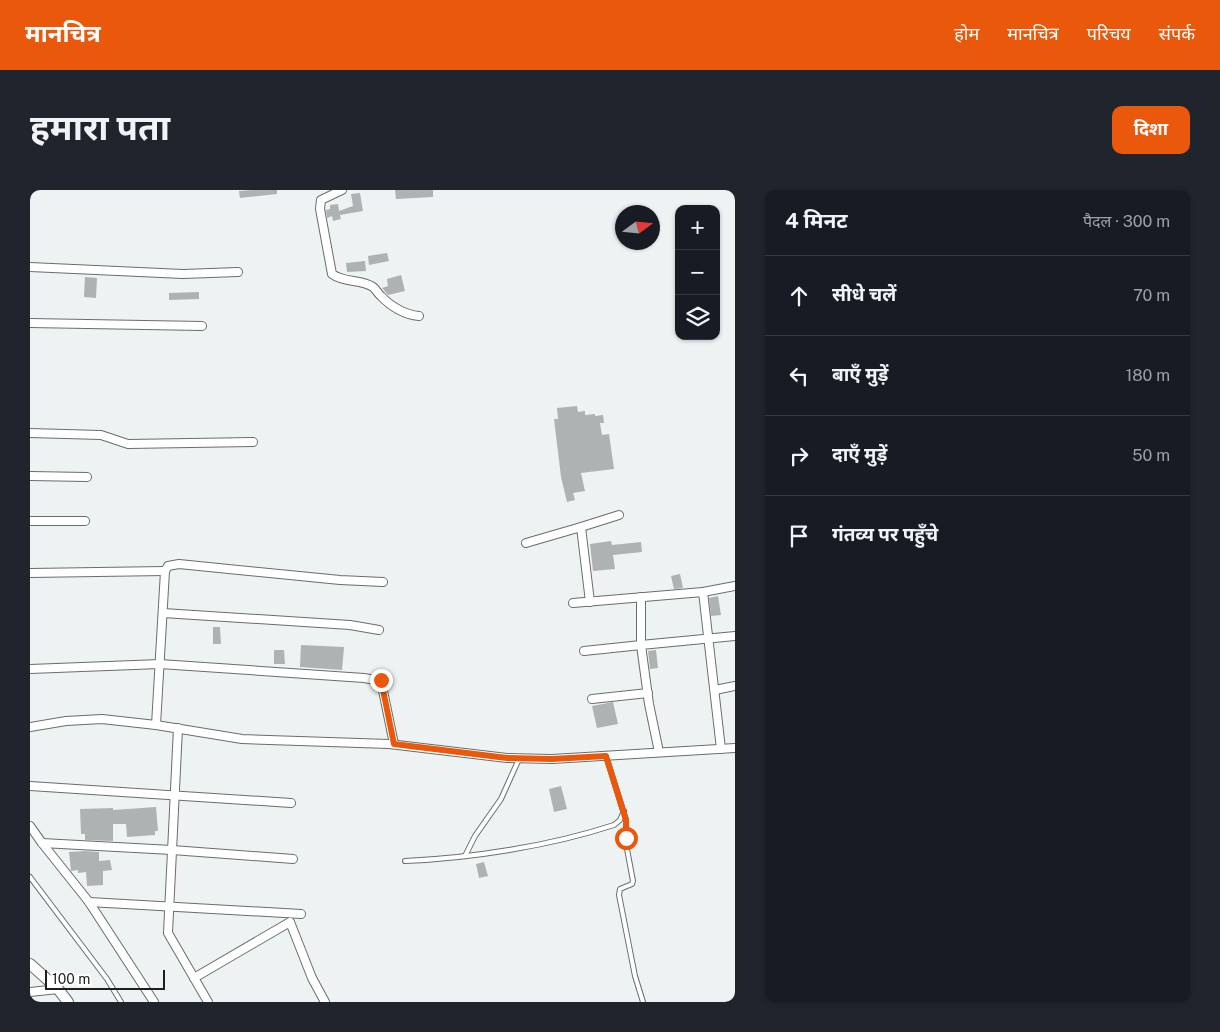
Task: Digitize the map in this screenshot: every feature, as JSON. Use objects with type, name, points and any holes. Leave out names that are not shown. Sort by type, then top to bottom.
[{"type":"main road","points":[[30,964],[58,989],[68,1002]]},
{"type":"street","points":[[342,190],[321,200],[320,210],[332,274],[339,279],[374,287],[382,297],[399,310],[409,316],[419,316]]},
{"type":"street","points":[[30,267],[184,274],[238,272]]},
{"type":"street","points":[[30,323],[202,326]]},
{"type":"street","points":[[30,433],[101,435],[128,444],[253,442]]},
{"type":"street","points":[[30,476],[87,476]]},
{"type":"street","points":[[526,543],[619,515]]},
{"type":"street","points":[[30,522],[85,521]]},
{"type":"street","points":[[581,527],[590,602]]},
{"type":"street","points":[[156,724],[165,571],[168,566],[179,564],[340,580],[383,582]]},
{"type":"street","points":[[30,573],[165,571]]},
{"type":"street","points":[[573,604],[703,592],[735,586]]},
{"type":"street","points":[[703,592],[722,749]]},
{"type":"street","points":[[641,597],[641,645],[658,752]]},
{"type":"street","points":[[163,613],[350,625],[379,630]]},
{"type":"street","points":[[584,651],[735,636]]},
{"type":"street","points":[[30,669],[160,664],[381,680],[394,744]]},
{"type":"street","points":[[714,690],[735,686]]},
{"type":"street","points":[[592,699],[648,693]]},
{"type":"street","points":[[30,727],[66,721],[102,719],[156,724],[242,739],[394,744],[474,755],[552,759],[735,748]]},
{"type":"street","points":[[178,728],[168,933],[208,1002]]},
{"type":"street","points":[[30,786],[291,803]]},
{"type":"street","points":[[30,826],[89,902],[154,1002]]},
{"type":"street","points":[[42,843],[294,859]]},
{"type":"street","points":[[89,902],[301,914]]},
{"type":"street","points":[[194,978],[290,922],[312,978],[325,1002]]},
{"type":"street","points":[[30,992],[58,989]]},
{"type":"lane","points":[[606,756],[624,811],[627,829],[626,849],[632,884],[620,889],[619,895],[635,976],[643,1002]]},
{"type":"lane","points":[[465,856],[475,836],[501,799],[519,758]]},
{"type":"lane","points":[[405,860],[447,859],[543,843],[610,827],[618,823],[624,811]]},
{"type":"lane","points":[[30,877],[107,979],[121,1002]]},
{"type":"building","points":[[277,190],[277,194],[240,198],[239,191]]},
{"type":"building","points":[[395,190],[433,190],[433,197],[396,199]]},
{"type":"building","points":[[360,193],[363,211],[340,215],[341,219],[333,221],[332,216],[327,218],[326,210],[330,209],[330,205],[338,204],[339,211],[353,206],[351,194]]},
{"type":"building","points":[[387,253],[389,261],[369,265],[368,256]]},
{"type":"building","points":[[365,261],[366,271],[347,272],[346,263]]},
{"type":"building","points":[[401,275],[405,291],[388,295],[382,288],[388,286],[387,279]]},
{"type":"building","points":[[85,277],[97,278],[96,298],[84,297]]},
{"type":"building","points":[[199,292],[199,299],[169,300],[169,293]]},
{"type":"building","points":[[577,406],[578,412],[585,411],[585,415],[603,415],[604,423],[600,423],[602,435],[609,434],[614,469],[581,473],[585,491],[573,493],[575,500],[567,502],[561,477],[554,419],[558,419],[557,408]]},
{"type":"building","points":[[611,541],[612,545],[641,542],[642,552],[613,555],[615,569],[593,571],[590,544]]},
{"type":"building","points":[[680,574],[683,588],[674,589],[671,576]]},
{"type":"building","points":[[718,596],[721,615],[711,616],[709,598]]},
{"type":"building","points":[[213,627],[220,627],[221,644],[213,644]]},
{"type":"building","points":[[301,645],[344,647],[342,670],[300,667]]},
{"type":"building","points":[[274,650],[284,650],[285,664],[274,664]]},
{"type":"building","points":[[656,650],[658,668],[650,669],[648,651]]},
{"type":"building","points":[[613,702],[618,724],[597,728],[592,706]]},
{"type":"building","points":[[561,786],[567,809],[554,812],[549,789]]},
{"type":"building","points":[[156,807],[158,831],[155,831],[155,835],[127,837],[126,824],[113,824],[113,841],[85,840],[85,834],[81,834],[80,809],[113,808],[113,810]]},
{"type":"building","points":[[69,852],[99,852],[99,861],[110,860],[112,870],[103,871],[103,885],[87,886],[86,872],[78,873],[78,870],[71,871]]},
{"type":"building","points":[[484,862],[488,876],[479,878],[476,864]]},
{"type":"route","points":[[381,680],[394,744],[507,758],[552,759],[606,756],[624,811],[627,829],[626,838]]}]
